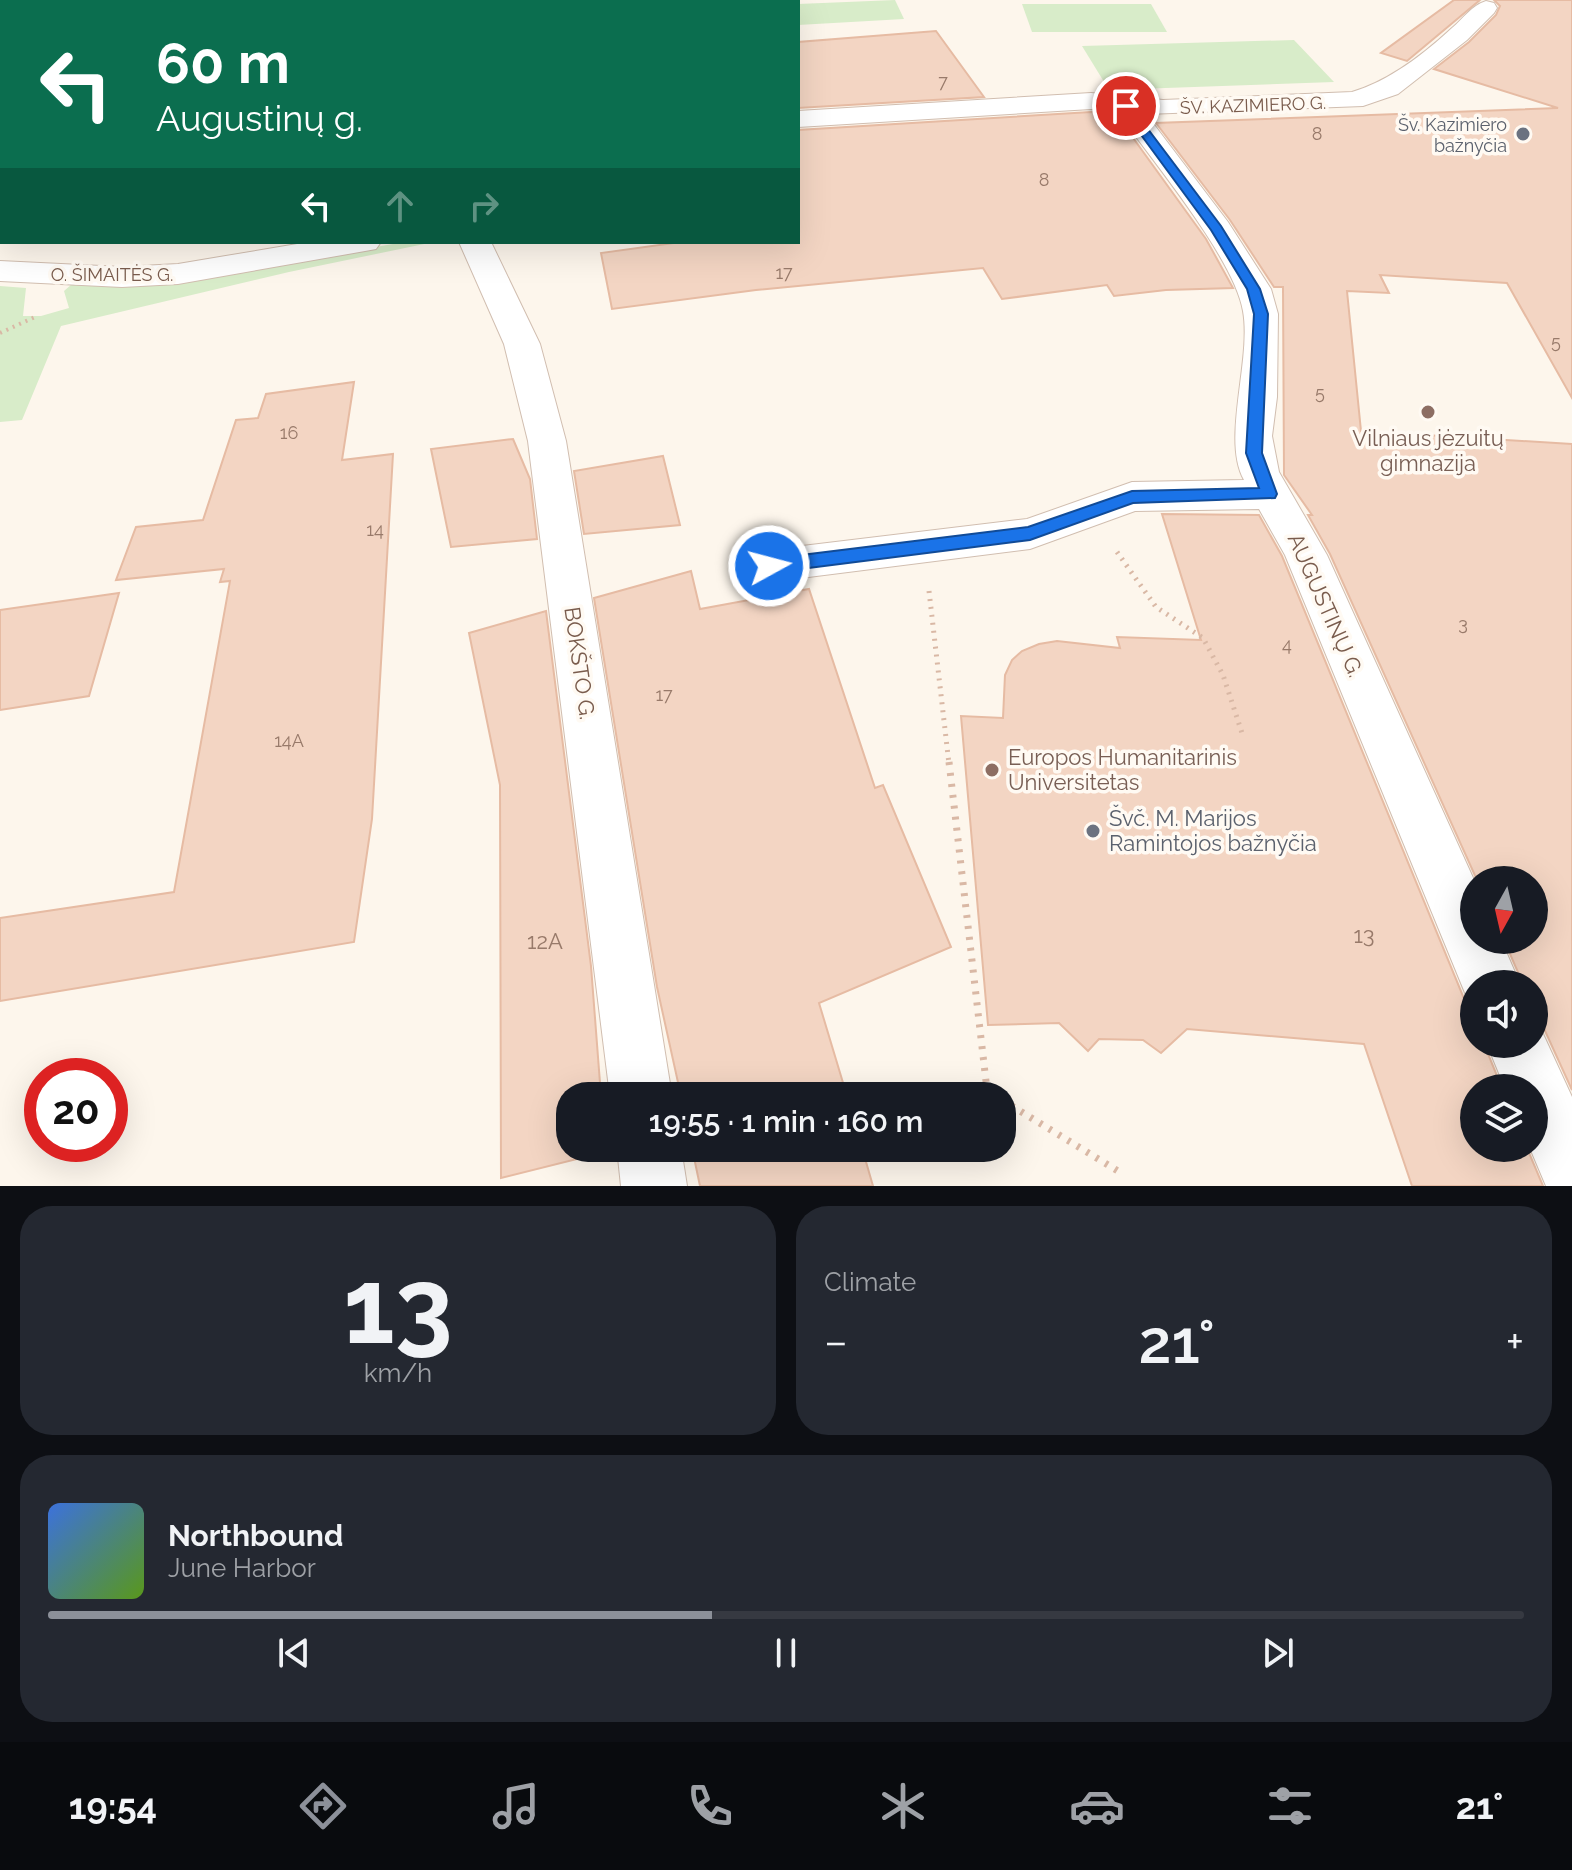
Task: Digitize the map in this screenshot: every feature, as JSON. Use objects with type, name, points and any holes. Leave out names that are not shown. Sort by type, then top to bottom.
[{"type":"street","name":"ŠV. KAZIMIERO G.","points":[[800,119],[1091,101],[1163,108],[1318,103],[1373,95],[1389,89],[1459,35],[1487,4]]},
{"type":"street","name":"AUGUSTINŲ G.","points":[[1126,106],[1217,229],[1254,289],[1261,314],[1254,453],[1269,494],[1306,555],[1485,970]]},
{"type":"street","name":"O. ŠIMAITĖS G.","points":[[0,271],[122,277],[178,274],[353,244]]},
{"type":"street","name":"BOKŠTO G.","points":[[476,244],[522,344],[547,441],[639,1082]]},
{"type":"street","points":[[769,566],[1030,534],[1132,497],[1269,494]]},
{"type":"street","points":[[1523,1058],[1572,1171]]},
{"type":"street","points":[[651,1162],[654,1186]]},
{"type":"path","points":[[0,333],[45,313]]},
{"type":"path","points":[[1089,512],[1156,607],[1203,638],[1223,675],[1242,733]]},
{"type":"path","points":[[924,547],[986,1082]]},
{"type":"path","points":[[1016,1109],[1118,1171]]},
{"type":"green space","points":[[895,0],[904,19],[800,25],[800,4]]},
{"type":"green space","points":[[1022,4],[1151,4],[1167,32],[1032,32]]},
{"type":"green space","points":[[1294,40],[1334,82],[1109,90],[1082,46]]},
{"type":"green space","points":[[393,244],[424,244],[289,272],[61,326],[22,420],[0,422],[0,286],[26,288],[23,316],[41,316],[69,308],[64,291],[72,284],[163,285]]},
{"type":"building","points":[[1454,0],[1480,0],[1407,61],[1381,53]]},
{"type":"building","name":"Vilniaus jėzuitų gimnazija","points":[[1494,0],[1572,0],[1572,398],[1507,283],[1380,275],[1389,293],[1347,291],[1361,431],[1572,444],[1572,1090],[1548,1037],[1548,970],[1517,970],[1510,954],[1548,954],[1548,866],[1471,866],[1330,554],[1308,515],[1312,515],[1284,475],[1283,287],[1274,287],[1230,220],[1156,123],[1558,108],[1434,69],[1469,42],[1496,15],[1500,6]]},
{"type":"building","points":[[936,31],[984,97],[800,108],[800,42]]},
{"type":"building","points":[[1109,113],[1118,124],[1123,124],[1206,239],[1233,288],[1166,290],[1114,296],[1107,285],[1002,299],[983,268],[756,290],[612,309],[601,253],[666,244],[800,244],[800,130]]},
{"type":"building","points":[[354,382],[342,460],[393,454],[372,819],[354,942],[0,1001],[0,918],[174,892],[230,581],[220,582],[224,569],[116,580],[136,527],[203,520],[236,420],[258,418],[266,394]]},
{"type":"building","points":[[513,439],[530,479],[537,539],[451,547],[431,449]]},
{"type":"building","points":[[663,456],[680,525],[584,534],[574,471]]},
{"type":"building","points":[[1162,514],[1259,515],[1282,556],[1460,989],[1460,1058],[1490,1058],[1496,1074],[1460,1074],[1460,1162],[1533,1162],[1543,1186],[1412,1186],[1364,1044],[1187,1029],[1161,1053],[1143,1040],[1099,1039],[1088,1051],[1059,1023],[988,1025],[961,716],[1003,718],[1005,675],[1012,660],[1022,651],[1039,644],[1057,641],[1120,648],[1117,637],[1201,640]]},
{"type":"building","points":[[691,571],[700,609],[809,589],[875,788],[883,785],[951,947],[819,1003],[843,1082],[678,1082],[657,987],[594,598]]},
{"type":"building","points":[[119,593],[89,696],[0,710],[0,610]]},
{"type":"building","points":[[546,611],[591,966],[600,1082],[556,1082],[556,1162],[565,1162],[501,1178],[500,785],[469,633]]},
{"type":"building","points":[[695,1162],[866,1162],[873,1186],[700,1186]]},
{"type":"place","name":"Šv. Kazimiero bažnyčia","points":[[1523,134]]},
{"type":"place","name":"Vilniaus jėzuitų gimnazija","points":[[1428,412]]},
{"type":"place","name":"Europos Humanitarinis Universitetas","points":[[992,770]]},
{"type":"place","name":"Švč. M. Marijos Ramintojos bažnyčia","points":[[1093,831]]},
{"type":"route","points":[[769,566],[1030,534],[1132,497],[1269,494],[1254,453],[1261,314],[1254,289],[1217,229],[1126,106]]}]
